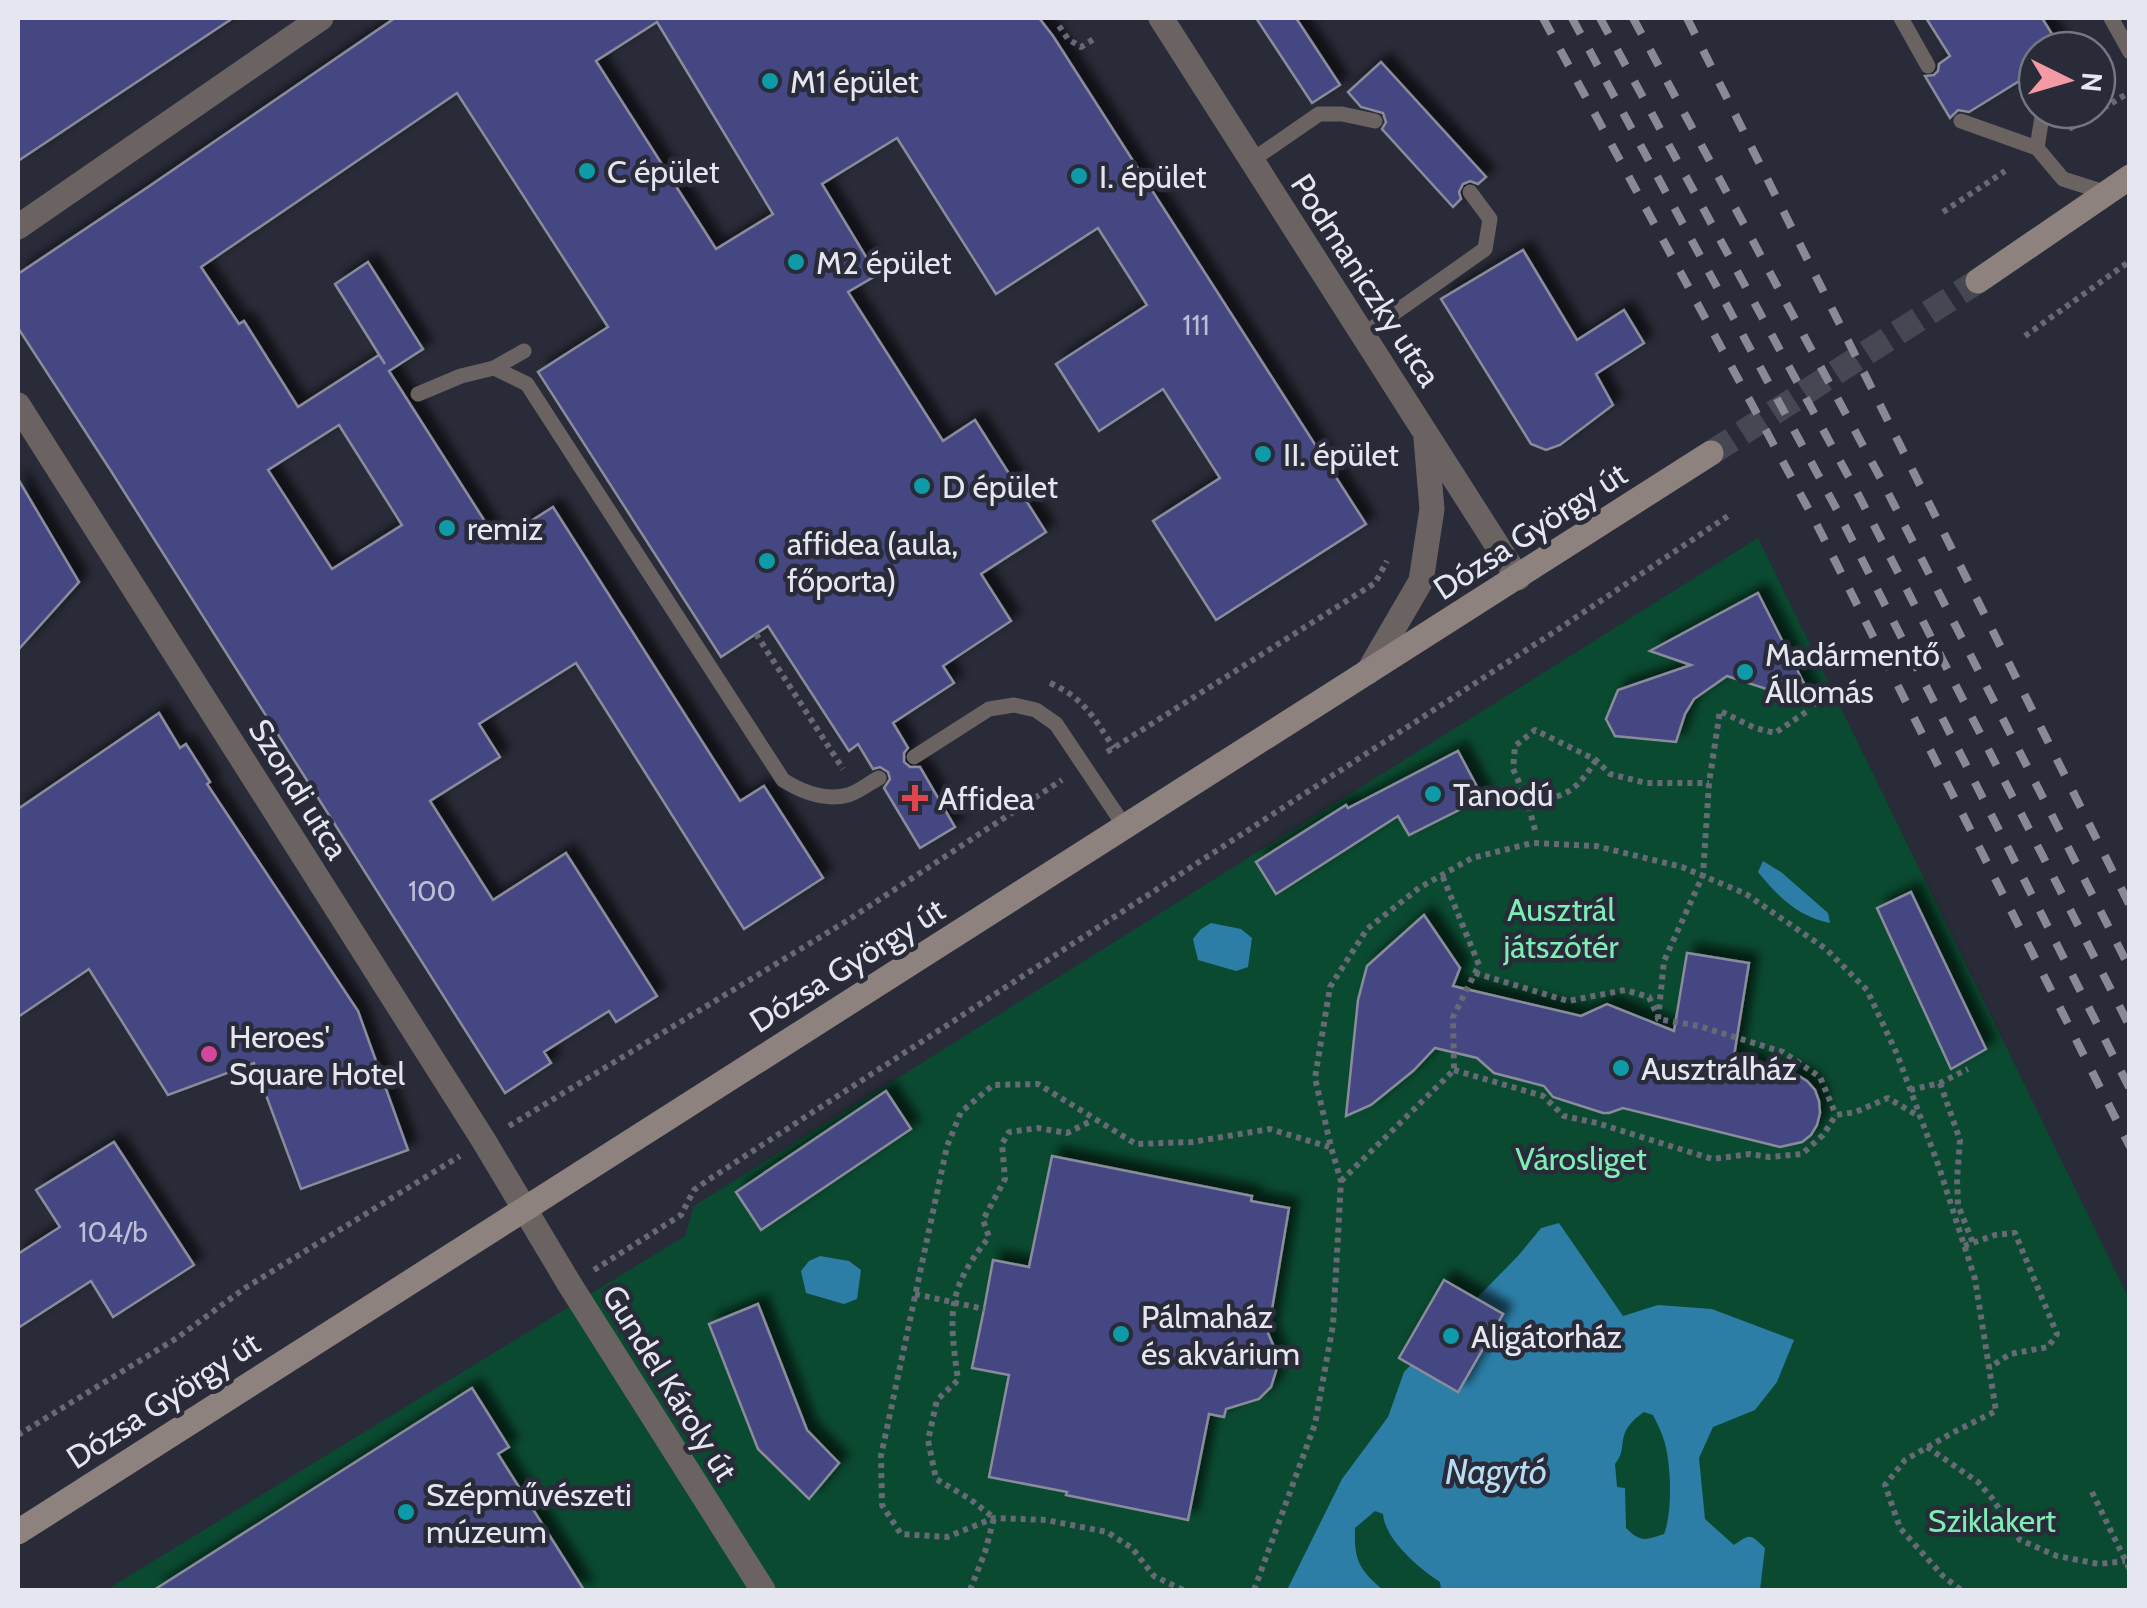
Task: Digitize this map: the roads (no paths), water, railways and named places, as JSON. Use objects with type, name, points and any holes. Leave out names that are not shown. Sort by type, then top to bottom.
[{"type":"main road","points":[[1978,281],[2130,177]]},
{"type":"main road","name":"Dózsa György út","points":[[18,1532],[1711,453]]},
{"type":"street","name":"Podmaniczky utca","points":[[1161,18],[1518,578]]},
{"type":"street","points":[[18,227],[311,21]]},
{"type":"street","name":"Szondi utca","points":[[18,405],[524,1208]]},
{"type":"street","points":[[1368,672],[1420,581],[1432,510],[1426,434]]},
{"type":"street","name":"Gundel Károly út","points":[[524,1208],[763,1590]]},
{"type":"lane","points":[[1902,18],[1928,66]]},
{"type":"lane","points":[[2111,18],[2130,52]]},
{"type":"lane","points":[[1912,38],[1928,28]]},
{"type":"lane","points":[[1251,160],[1320,114],[1342,114],[1375,122]]},
{"type":"lane","points":[[1960,122],[2038,148],[2063,179],[2106,193]]},
{"type":"lane","points":[[2038,148],[2040,130]]},
{"type":"lane","points":[[1363,335],[1486,249],[1490,219],[1470,192]]},
{"type":"lane","points":[[418,394],[461,376],[494,368],[524,351]]},
{"type":"lane","points":[[494,368],[527,384],[783,780],[804,792],[832,796],[850,794],[878,778]]},
{"type":"lane","points":[[914,757],[989,709],[1014,705],[1036,710],[1056,724],[1125,827]]},
{"type":"water","points":[[1763,861],[1828,913],[1830,923],[1799,911],[1781,897],[1758,872]]},
{"type":"water","points":[[1211,923],[1241,929],[1252,938],[1248,967],[1236,971],[1198,960],[1193,939]]},
{"type":"water","name":"Nagytó","points":[[1559,1223],[1623,1316],[1658,1305],[1712,1309],[1794,1340],[1777,1382],[1755,1410],[1713,1427],[1699,1458],[1705,1519],[1734,1545],[1750,1537],[1765,1548],[1760,1590],[1441,1590],[1440,1582],[1405,1553],[1390,1534],[1383,1514],[1375,1511],[1355,1528],[1356,1549],[1363,1570],[1383,1590],[1287,1590],[1342,1479],[1388,1417],[1404,1372],[1541,1228]],"holes":[[[1644,1412],[1653,1415],[1666,1448],[1670,1505],[1664,1534],[1643,1539],[1626,1528],[1625,1488],[1617,1487],[1615,1464],[1628,1427]]]},
{"type":"water","points":[[820,1256],[849,1261],[861,1270],[857,1299],[844,1304],[806,1293],[801,1271]]},
{"type":"tunnel","points":[[1711,453],[1978,281]]},
{"type":"railway","points":[[1543,18],[1816,523],[2130,1147]]},
{"type":"railway","points":[[1572,18],[1837,510],[2130,1089]]},
{"type":"railway","points":[[1600,18],[1859,496],[2130,1027]]},
{"type":"railway","points":[[1633,18],[1882,481],[2130,969]]},
{"type":"railway","points":[[1687,18],[2130,906]]},
{"type":"place","name":"M1 épület","points":[[770,81]]},
{"type":"place","name":"C épület","points":[[587,171]]},
{"type":"place","name":"I. épület","points":[[1079,176]]},
{"type":"place","name":"M2 épület","points":[[796,262]]},
{"type":"place","name":"II. épület","points":[[1263,454]]},
{"type":"place","name":"D épület","points":[[922,486]]},
{"type":"place","name":"remiz","points":[[447,528]]},
{"type":"place","name":"affidea (aula, főporta)","points":[[767,561]]},
{"type":"place","name":"Madármentő Állomás","points":[[1745,672]]},
{"type":"place","name":"Tanodú","points":[[1433,794]]},
{"type":"place","name":"Affidea","points":[[915,798]]},
{"type":"place","name":"Heroes' Square Hotel","points":[[209,1054]]},
{"type":"place","name":"Ausztrálház","points":[[1621,1068]]},
{"type":"place","name":"Pálmaház és akvárium","points":[[1121,1334]]},
{"type":"place","name":"Aligátorház","points":[[1451,1336]]},
{"type":"place","name":"Szépművészeti múzeum","points":[[406,1512]]},
{"type":"park label","name":"Ausztrál játszótér","points":[[1561,928]]},
{"type":"park label","name":"Városliget","points":[[1581,1158]]},
{"type":"park label","name":"Sziklakert","points":[[1992,1520]]}]
